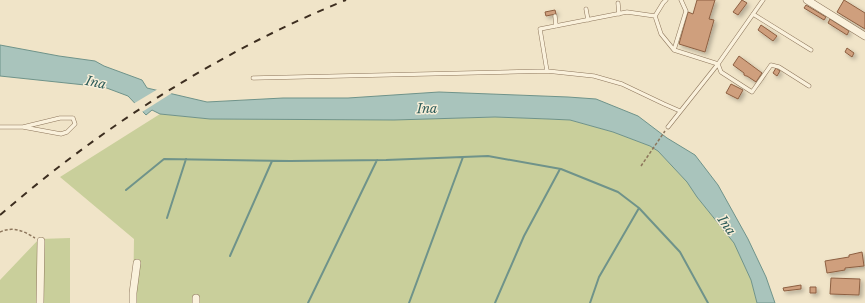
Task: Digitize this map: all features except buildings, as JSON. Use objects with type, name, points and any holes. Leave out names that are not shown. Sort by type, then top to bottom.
[{"type":"street","points":[[808,0],[865,36]]},
{"type":"street","points":[[40,303],[41,241]]},
{"type":"street","points":[[133,303],[137,263]]},
{"type":"lane","points":[[655,16],[666,0]]},
{"type":"lane","points":[[674,50],[686,11],[681,0]]},
{"type":"lane","points":[[668,127],[718,64],[763,0]]},
{"type":"lane","points":[[618,3],[619,14]]},
{"type":"lane","points":[[586,9],[588,20]]},
{"type":"lane","points":[[547,71],[540,29],[627,12],[655,16]]},
{"type":"lane","points":[[752,14],[811,50]]},
{"type":"lane","points":[[555,16],[556,26]]},
{"type":"lane","points":[[655,16],[661,34],[674,50],[718,64]]},
{"type":"lane","points":[[718,64],[721,72],[752,92],[771,65],[779,67],[809,86]]},
{"type":"lane","points":[[253,78],[547,71],[594,76],[622,84],[680,111]]},
{"type":"lane","points":[[0,127],[23,127],[61,134],[67,132],[75,124],[73,118],[60,118],[23,127]]},
{"type":"path","points":[[641,166],[668,127]]},
{"type":"path","points":[[0,232],[8,229],[18,230],[41,241]]},
{"type":"green space","points":[[160,114],[210,119],[394,120],[497,117],[548,119],[570,120],[613,132],[650,146],[658,151],[687,182],[697,197],[734,243],[751,280],[757,303],[133,303],[134,239],[60,177]]},
{"type":"green space","points":[[70,238],[70,303],[0,303],[0,280],[39,239]]},
{"type":"water","name":"Ina","points":[[0,45],[95,61],[104,66],[142,80],[147,88],[207,102],[283,98],[348,98],[439,92],[596,99],[638,116],[667,138],[695,155],[718,185],[748,239],[766,277],[775,303],[757,303],[751,280],[734,243],[697,197],[687,182],[658,151],[650,146],[613,132],[570,120],[495,117],[394,120],[210,119],[160,114],[152,110],[146,115],[128,96],[104,87],[0,76]]},
{"type":"pier","points":[[158,89],[172,93],[142,112],[133,104]]},
{"type":"waterway","points":[[126,190],[164,159],[290,161],[386,160],[488,156],[561,169],[618,192],[639,208],[680,252],[708,303]]},
{"type":"waterway","points":[[409,303],[463,157]]},
{"type":"waterway","points":[[167,218],[186,159]]},
{"type":"waterway","points":[[308,303],[377,160]]},
{"type":"waterway","points":[[230,256],[272,161]]},
{"type":"waterway","points":[[495,303],[524,236],[560,169]]},
{"type":"waterway","points":[[590,303],[599,277],[639,208]]},
{"type":"railway","points":[[0,215],[39,182],[80,151],[164,93],[253,43],[299,20],[346,0]]}]
